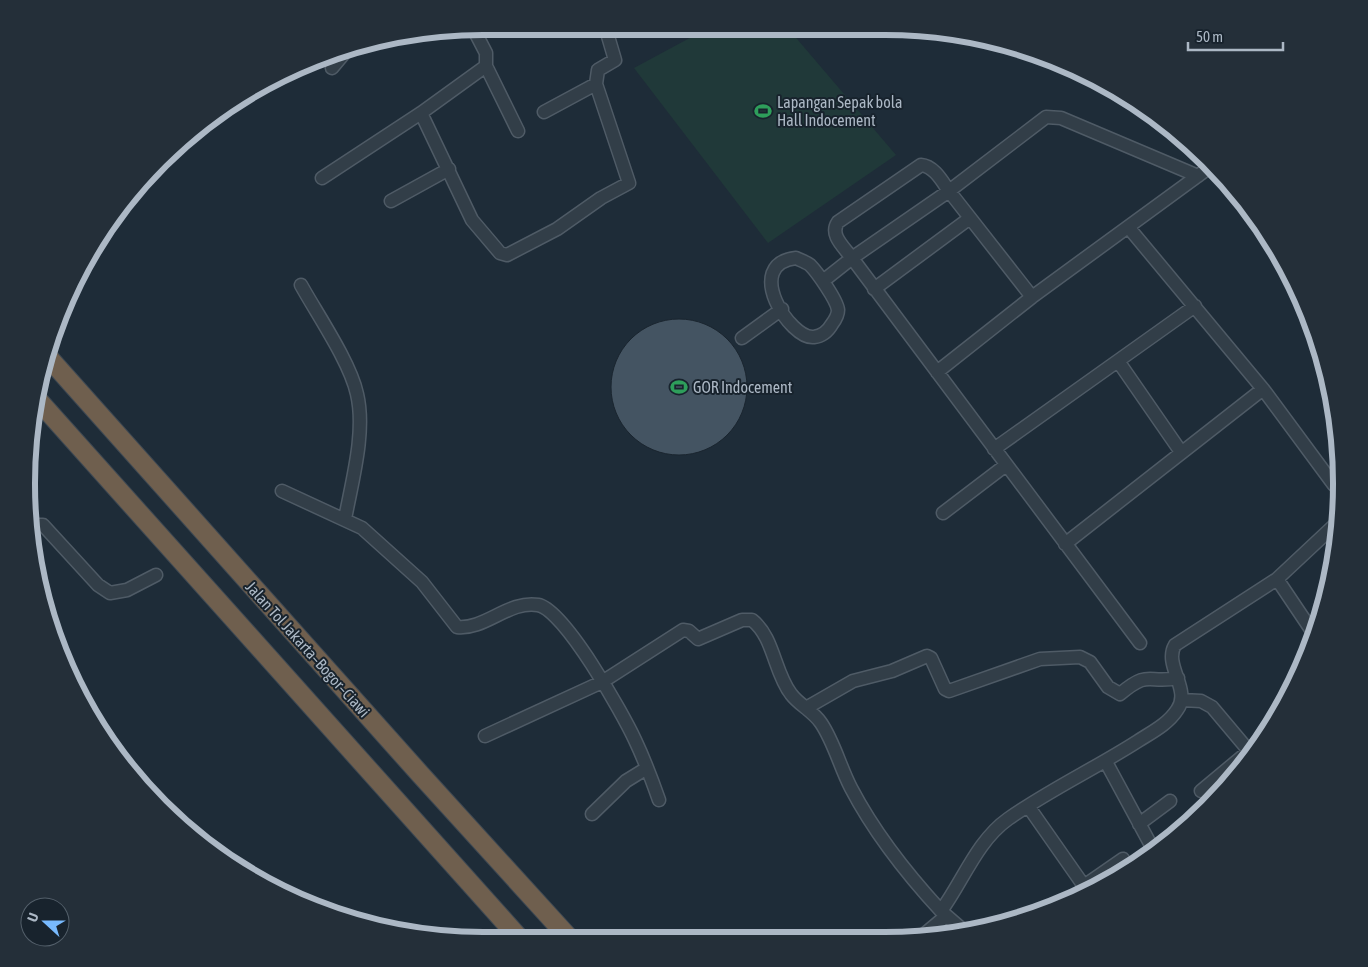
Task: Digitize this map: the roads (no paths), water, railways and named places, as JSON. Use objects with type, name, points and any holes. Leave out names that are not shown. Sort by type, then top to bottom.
[{"type":"highway","name":"Jalan Tol Jakarta–Bogor–Ciawi","points":[[52,361],[564,932]]},
{"type":"highway","points":[[42,405],[514,932]]},
{"type":"street","points":[[477,35],[486,53],[486,66],[518,131]]},
{"type":"street","points":[[420,113],[449,169],[472,220],[502,254],[507,255],[557,230],[601,198],[629,183],[596,84],[598,70],[615,60],[608,35]]},
{"type":"street","points":[[332,68],[340,59]]},
{"type":"street","points":[[322,178],[420,113],[486,66]]},
{"type":"street","points":[[544,112],[596,84]]},
{"type":"street","points":[[822,281],[949,191],[1046,118],[1052,116],[1062,118],[1198,176]]},
{"type":"street","points":[[1032,297],[931,168],[921,165],[838,222],[835,228],[834,234],[874,289],[1140,644]]},
{"type":"street","points":[[391,201],[449,169]]},
{"type":"street","points":[[936,372],[1032,297],[1206,170]]},
{"type":"street","points":[[874,289],[970,218]]},
{"type":"street","points":[[1129,228],[1263,389],[1333,484]]},
{"type":"street","points":[[796,258],[809,264],[822,281],[838,312],[825,333],[814,337],[800,334],[782,309],[770,285],[774,269],[780,263],[796,258]]},
{"type":"street","points":[[301,285],[344,363],[358,396],[358,448],[346,519]]},
{"type":"street","points":[[994,449],[1195,306]]},
{"type":"street","points":[[742,338],[782,309]]},
{"type":"street","points":[[1118,361],[1181,452]]},
{"type":"street","points":[[1065,544],[1263,389]]},
{"type":"street","points":[[942,513],[1006,465]]},
{"type":"street","points":[[282,491],[362,528],[399,560],[434,595],[457,627],[472,625],[527,605],[540,605],[550,610],[570,634],[626,722],[659,800]]},
{"type":"street","points":[[37,525],[43,525],[98,585],[110,593],[126,590],[156,575]]},
{"type":"street","points":[[928,930],[943,914],[992,834],[1007,820],[1106,762],[1164,724],[1178,709],[1182,700],[1172,654],[1175,645],[1277,579],[1330,530]]},
{"type":"street","points":[[1277,579],[1309,627]]},
{"type":"street","points":[[485,736],[602,682],[683,630],[689,631],[698,639],[742,620],[750,619],[762,631],[790,694],[824,728],[852,789],[883,841],[910,877],[943,914],[957,926]]},
{"type":"street","points":[[806,708],[853,681],[892,671],[927,656],[932,658],[945,689],[949,691],[1040,659],[1080,657],[1090,662],[1108,687],[1120,694],[1135,681],[1150,677],[1159,679],[1178,678]]},
{"type":"street","points":[[1182,700],[1201,702],[1212,706],[1246,749]]},
{"type":"street","points":[[1106,762],[1150,844]]},
{"type":"street","points":[[592,814],[626,781],[647,768]]},
{"type":"street","points":[[1201,791],[1230,769]]},
{"type":"street","points":[[1138,824],[1170,801]]},
{"type":"street","points":[[1028,806],[1084,886]]},
{"type":"street","points":[[1088,884],[1123,859]]},
{"type":"place","name":"Lapangan Sepak bola Hall Indocement","points":[[763,111]]},
{"type":"place","name":"GOR Indocement","points":[[679,387]]}]
